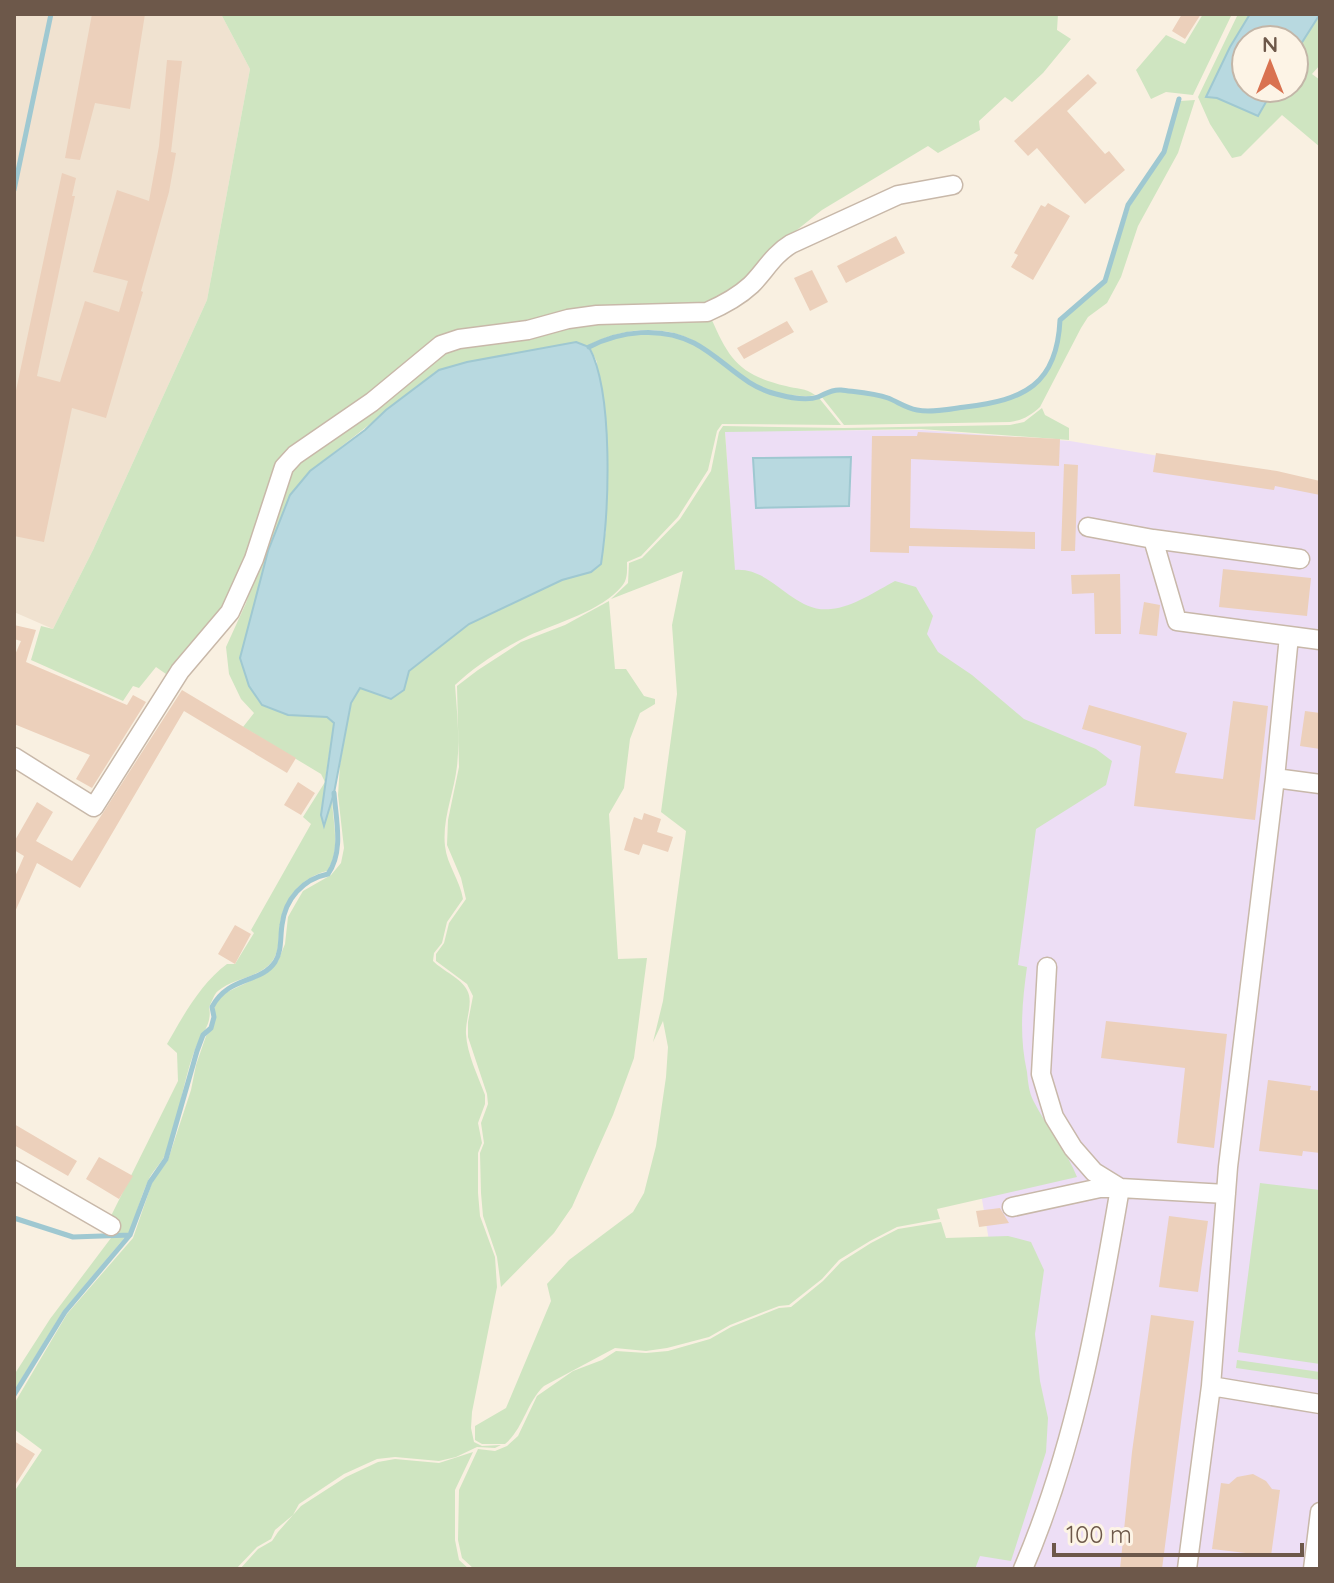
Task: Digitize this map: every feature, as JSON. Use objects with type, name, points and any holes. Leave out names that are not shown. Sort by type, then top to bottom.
[{"type":"street","points":[[14,757],[94,807],[180,671],[230,612],[254,559],[284,467],[302,449],[372,402],[441,345],[459,339],[528,330],[597,315],[707,312],[752,283],[777,253],[791,244],[898,195],[953,185]]},
{"type":"street","points":[[1088,527],[1300,559]]},
{"type":"street","points":[[1153,539],[1177,621],[1320,640]]},
{"type":"street","points":[[1187,1569],[1211,1386],[1226,1194],[1289,636]]},
{"type":"street","points":[[1275,778],[1320,784]]},
{"type":"street","points":[[1047,967],[1040,1063],[1048,1102],[1073,1148],[1094,1172],[1120,1188]]},
{"type":"street","points":[[14,1170],[111,1226]]},
{"type":"street","points":[[1012,1207],[1100,1188],[1226,1194]]},
{"type":"street","points":[[1023,1569],[1057,1485],[1098,1320],[1120,1188]]},
{"type":"street","points":[[1211,1386],[1320,1404]]},
{"type":"street","points":[[1313,1569],[1320,1512]]},
{"type":"shaded area","points":[[14,14],[221,14],[250,69],[207,300],[93,550],[53,629],[14,612]]},
{"type":"shaded area","points":[[922,430],[1070,441],[1320,483],[1320,1569],[933,1569],[1016,1399],[954,1035],[734,570],[725,431]]},
{"type":"green space","points":[[221,14],[1058,14],[1057,30],[1071,39],[1043,73],[1012,102],[1005,97],[979,121],[980,130],[938,153],[928,146],[822,210],[778,245],[742,285],[702,306],[462,335],[291,453],[227,607],[166,674],[156,667],[139,688],[133,686],[123,701],[31,660],[41,626],[53,629],[93,550],[207,300],[250,69]]},
{"type":"green space","points":[[1203,14],[1232,14],[1193,95],[1166,92],[1151,99],[1136,70],[1166,35],[1185,44]]},
{"type":"green space","points":[[1238,14],[1250,14],[1244,24],[1233,24]]},
{"type":"green space","points":[[1320,15],[1320,65],[1312,74],[1320,80],[1320,147],[1282,115],[1241,156],[1232,158],[1210,124],[1198,97],[1230,31],[1230,47],[1206,97],[1217,98],[1258,115],[1265,104],[1310,104],[1310,30]]},
{"type":"green space","points":[[1195,100],[1178,153],[1138,226],[1121,277],[1107,303],[1088,317],[1081,328],[1040,407],[1026,417],[1010,422],[844,425],[821,396],[845,391],[863,393],[916,411],[934,412],[985,405],[1034,386],[1053,360],[1059,343],[1061,321],[1106,281],[1130,206],[1165,152],[1180,101]]},
{"type":"green space","points":[[711,318],[730,355],[746,370],[770,382],[815,395],[791,395],[763,388],[681,335],[654,330],[626,332],[587,346],[575,342],[439,370],[310,471],[290,495],[268,551],[240,658],[288,715],[327,717],[334,723],[325,782],[321,774],[243,727],[254,713],[241,699],[229,674],[226,647],[246,603],[288,471],[453,347],[574,324]]},
{"type":"green space","points":[[642,333],[670,336],[690,343],[753,385],[784,398],[819,398],[841,425],[722,424],[717,431],[708,470],[678,517],[641,556],[627,562],[625,580],[613,595],[578,616],[509,646],[455,685],[458,756],[445,836],[446,853],[463,899],[447,922],[433,961],[461,982],[469,995],[467,1042],[485,1095],[478,1123],[482,1143],[478,1153],[478,1193],[480,1216],[495,1257],[497,1287],[471,1428],[474,1442],[482,1446],[501,1445],[495,1448],[477,1447],[439,1461],[395,1457],[377,1459],[344,1474],[299,1504],[293,1515],[275,1530],[271,1539],[257,1547],[236,1569],[14,1569],[14,1492],[42,1450],[14,1429],[14,1404],[67,1314],[133,1238],[153,1180],[168,1160],[196,1065],[206,1036],[213,1028],[215,1005],[221,995],[267,973],[278,961],[285,944],[288,917],[303,891],[331,875],[341,863],[344,848],[338,795],[351,703],[360,688],[381,694],[404,690],[409,671],[469,624],[562,580],[591,572],[606,532],[597,362],[590,348],[610,337]]},
{"type":"green space","points":[[1042,408],[1045,415],[1069,428],[1069,440],[921,429],[725,432],[735,570],[761,576],[805,605],[818,609],[848,605],[895,581],[916,587],[933,616],[927,634],[938,652],[972,675],[1024,719],[1096,749],[1112,761],[1106,785],[1036,829],[1018,965],[1027,967],[1022,1032],[1030,1091],[1077,1177],[937,1209],[940,1219],[897,1227],[839,1260],[822,1279],[789,1305],[730,1325],[709,1337],[646,1351],[615,1348],[544,1386],[517,1431],[505,1444],[482,1444],[475,1440],[475,1426],[506,1408],[551,1301],[547,1284],[569,1260],[633,1212],[644,1193],[656,1146],[668,1047],[663,1021],[653,1042],[663,1001],[686,831],[661,812],[677,694],[672,625],[683,571],[611,599],[628,583],[629,563],[642,558],[680,519],[711,471],[723,426],[844,428],[1010,425],[1024,422]]},
{"type":"green space","points":[[609,601],[615,669],[626,669],[644,696],[655,699],[655,704],[640,713],[630,739],[624,788],[609,814],[618,959],[647,958],[634,1058],[613,1115],[572,1207],[554,1233],[501,1287],[497,1257],[483,1216],[480,1153],[484,1143],[481,1123],[488,1104],[468,1037],[473,996],[467,984],[436,961],[449,923],[466,899],[447,845],[448,820],[459,767],[457,686],[521,642],[565,625]]},
{"type":"green space","points":[[325,782],[324,824],[332,800],[335,827],[331,863],[327,871],[310,878],[290,897],[282,915],[277,952],[268,966],[224,986],[215,994],[209,1007],[208,1025],[190,1065],[165,1155],[148,1181],[128,1234],[112,1235],[119,1226],[109,1220],[178,1081],[177,1053],[167,1044],[201,990],[227,964],[235,964],[254,933],[251,930],[311,824],[303,817]]},
{"type":"green space","points":[[1260,1183],[1320,1190],[1320,1364],[1238,1352]]},
{"type":"green space","points":[[941,1222],[946,1238],[1008,1236],[1031,1242],[1044,1270],[1035,1334],[1048,1418],[1046,1452],[1011,1561],[980,1556],[975,1569],[474,1569],[462,1558],[458,1540],[459,1490],[478,1449],[495,1451],[507,1446],[518,1436],[537,1396],[573,1371],[616,1351],[668,1351],[710,1339],[779,1308],[791,1307],[841,1262],[871,1243],[898,1229]]},
{"type":"green space","points":[[126,1236],[63,1311],[14,1391],[14,1375],[50,1319],[111,1238]]},
{"type":"green space","points":[[1237,1360],[1320,1372],[1320,1380],[1236,1368]]},
{"type":"green space","points":[[473,1452],[455,1490],[455,1540],[459,1560],[469,1569],[240,1569],[258,1549],[272,1541],[301,1506],[346,1477],[378,1462],[395,1459],[439,1463]]},
{"type":"water","points":[[1250,14],[1320,14],[1310,30],[1310,24],[1244,24]]},
{"type":"water","points":[[1230,47],[1230,104],[1206,97]]},
{"type":"water","points":[[1231,104],[1265,104],[1258,116]]},
{"type":"water","points":[[576,342],[589,347],[603,393],[607,484],[601,564],[591,572],[562,580],[469,624],[409,671],[404,690],[391,699],[360,688],[351,703],[334,793],[324,826],[321,815],[334,723],[327,717],[288,715],[262,705],[249,686],[240,658],[268,551],[290,495],[310,471],[439,370]]},
{"type":"water","points":[[851,457],[849,506],[756,508],[753,458]]},
{"type":"building","points":[[92,14],[145,14],[130,109],[95,103],[80,160],[65,158]]},
{"type":"building","points":[[1182,14],[1201,14],[1185,39],[1172,31]]},
{"type":"building","points":[[167,60],[182,61],[171,152],[176,153],[143,292],[106,418],[72,408],[44,542],[14,536],[14,400],[62,173],[76,178],[72,196],[75,196],[37,376],[60,382],[85,301],[119,312],[128,281],[93,272],[117,190],[149,201],[159,146]]},
{"type":"building","points":[[1088,74],[1097,83],[1067,111],[1105,154],[1109,151],[1125,170],[1085,204],[1037,148],[1028,156],[1014,141]]},
{"type":"building","points":[[1048,203],[1070,216],[1033,280],[1011,267],[1018,255],[1014,253],[1041,205],[1045,207]]},
{"type":"building","points":[[896,236],[905,253],[846,283],[837,266]]},
{"type":"building","points":[[812,270],[828,302],[810,311],[794,278]]},
{"type":"building","points":[[787,321],[794,332],[744,359],[737,348]]},
{"type":"building","points":[[918,432],[1060,439],[1059,466],[911,459],[910,528],[1035,532],[1035,549],[909,546],[909,553],[870,552],[872,436],[917,436]]},
{"type":"building","points":[[1156,453],[1277,471],[1320,481],[1320,495],[1275,486],[1274,490],[1153,472]]},
{"type":"building","points":[[1064,464],[1078,465],[1075,551],[1061,551]]},
{"type":"building","points":[[1223,569],[1311,578],[1307,616],[1219,607]]},
{"type":"building","points":[[1120,574],[1121,634],[1095,634],[1094,593],[1072,594],[1071,575]]},
{"type":"building","points":[[1144,602],[1160,605],[1157,636],[1139,634]]},
{"type":"building","points":[[14,625],[36,630],[26,662],[127,705],[133,695],[146,702],[92,788],[76,779],[90,755],[14,724],[14,657],[21,641],[14,639]]},
{"type":"building","points":[[182,690],[296,758],[287,773],[184,711],[80,888],[37,863],[14,914],[14,879],[24,856],[14,850],[14,842],[37,802],[53,812],[36,841],[72,861]]},
{"type":"building","points":[[1233,701],[1268,706],[1255,820],[1134,806],[1141,746],[1082,729],[1089,705],[1187,733],[1175,773],[1223,779]]},
{"type":"building","points":[[1305,711],[1320,713],[1320,749],[1300,746]]},
{"type":"building","points":[[298,782],[315,793],[301,815],[284,805]]},
{"type":"building","points":[[644,813],[661,819],[657,832],[673,837],[668,852],[643,844],[639,855],[624,850],[634,817],[642,820]]},
{"type":"building","points":[[235,925],[251,934],[235,964],[218,954]]},
{"type":"building","points":[[1106,1021],[1227,1034],[1214,1148],[1177,1143],[1185,1068],[1101,1058]]},
{"type":"building","points":[[1268,1080],[1311,1086],[1310,1090],[1320,1091],[1320,1153],[1303,1151],[1302,1156],[1259,1151]]},
{"type":"building","points":[[14,1124],[77,1161],[68,1176],[14,1145]]},
{"type":"building","points":[[99,1157],[133,1176],[119,1199],[86,1179]]},
{"type":"building","points":[[1000,1208],[1009,1223],[979,1227],[976,1211]]},
{"type":"building","points":[[1169,1216],[1208,1221],[1198,1292],[1159,1287]]},
{"type":"building","points":[[1151,1315],[1194,1321],[1162,1569],[1120,1569],[1132,1452]]},
{"type":"building","points":[[14,1441],[35,1454],[14,1487]]},
{"type":"building","points":[[1253,1474],[1266,1481],[1272,1489],[1280,1490],[1271,1556],[1212,1549],[1221,1483],[1229,1484],[1237,1477]]},
{"type":"waterway","points":[[14,190],[51,14]]},
{"type":"waterway","points":[[589,347],[627,334],[668,334],[694,343],[753,385],[797,398],[813,398],[841,390],[877,395],[913,409],[929,411],[986,404],[1020,394],[1034,385],[1052,360],[1060,320],[1105,281],[1128,205],[1164,152],[1179,99]]},
{"type":"waterway","points":[[14,1395],[65,1312],[130,1235],[150,1182],[166,1159],[197,1051],[203,1035],[211,1028],[214,1017],[212,1007],[226,990],[261,974],[275,962],[280,949],[284,916],[291,899],[303,885],[328,874],[333,865],[338,835],[334,793]]},
{"type":"waterway","points":[[14,1218],[73,1237],[130,1235]]}]
